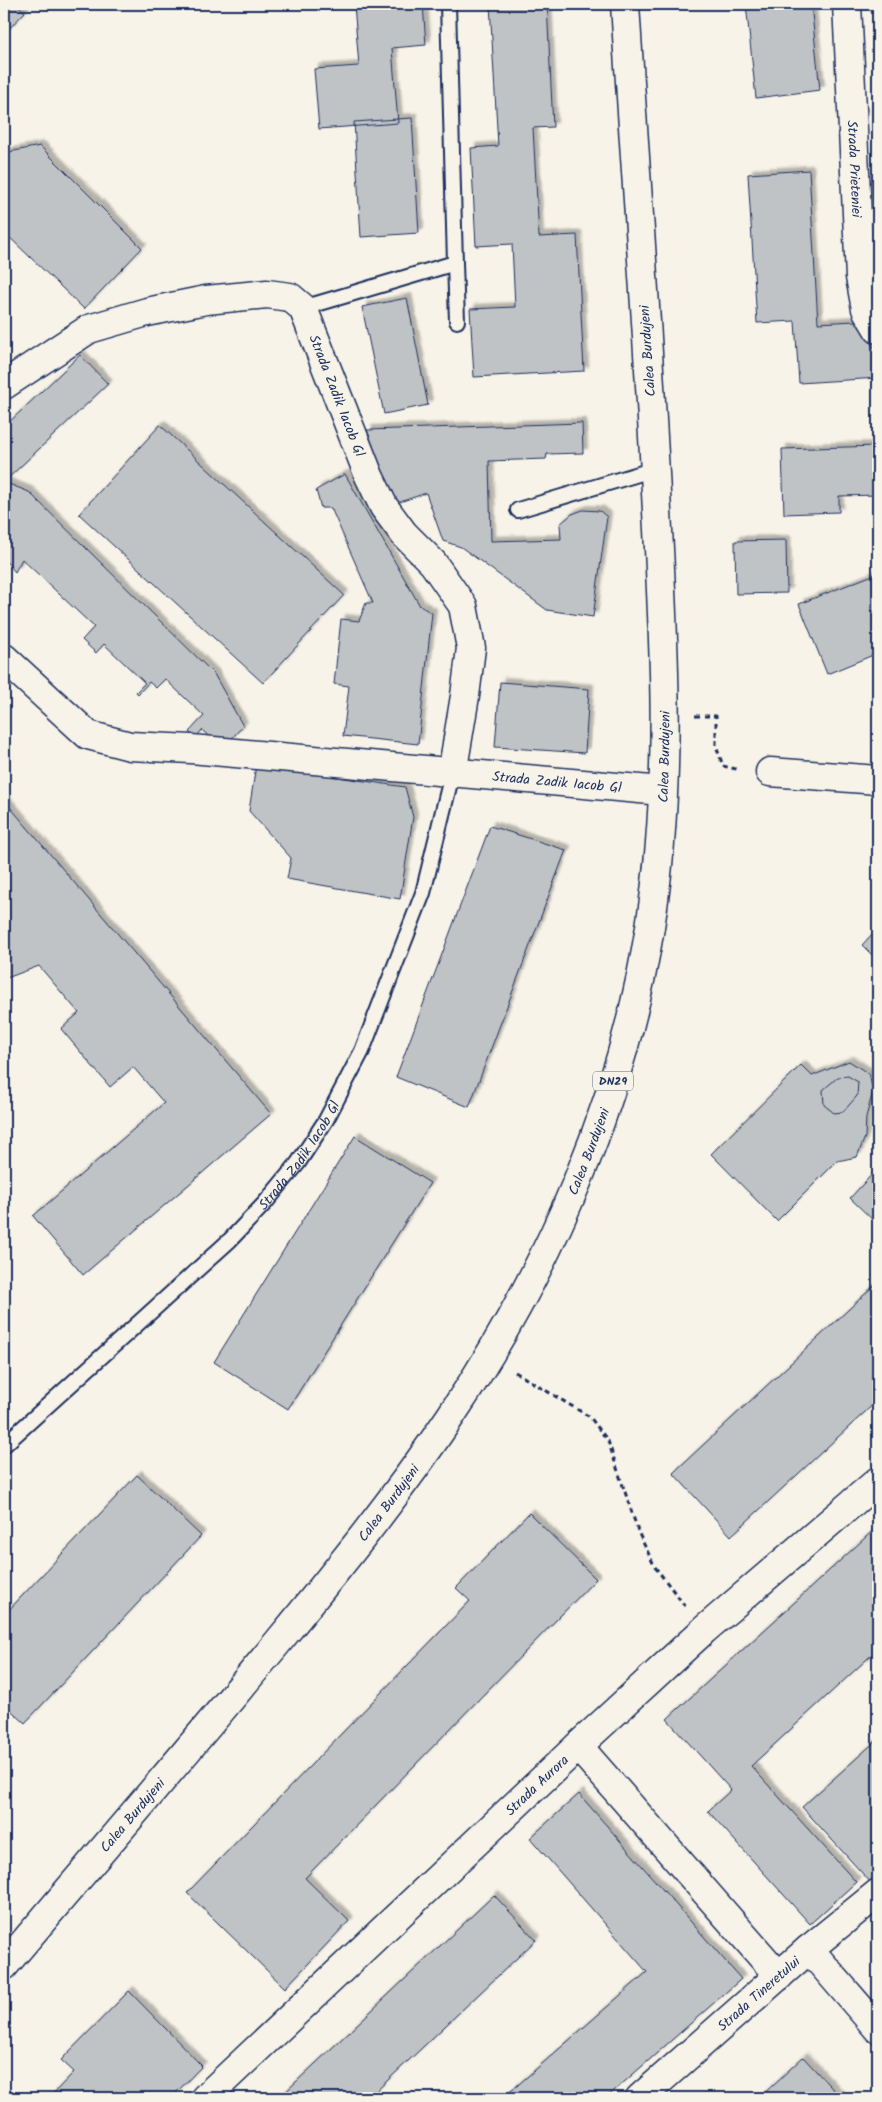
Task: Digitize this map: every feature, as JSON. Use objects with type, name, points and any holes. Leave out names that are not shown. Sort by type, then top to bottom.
[{"type":"street","name":"Calea Burdujeni","points":[[4,1966],[362,1540],[446,1423],[488,1357],[532,1280],[570,1202],[607,1103],[635,1003],[650,926],[662,791],[664,715],[664,642],[655,469],[625,4]]},
{"type":"street","name":"Strada Prieteniei","points":[[847,4],[860,277],[866,310],[878,329]]},
{"type":"street","points":[[4,385],[89,329],[147,312],[206,300],[267,294],[290,297],[303,308]]},
{"type":"street","name":"Strada Zadik Iacob Gl","points":[[303,308],[369,476],[384,507],[404,534],[433,563],[463,606],[471,648],[466,696],[452,774]]},
{"type":"street","name":"Strada Zadik Iacob Gl","points":[[4,658],[88,735],[130,746],[191,749],[452,774],[662,791]]},
{"type":"street","points":[[770,772],[878,780]]},
{"type":"street","name":"Strada Aurora","points":[[205,2098],[578,1746],[704,1630],[878,1481]]},
{"type":"street","points":[[578,1746],[779,1976]]},
{"type":"street","name":"Strada Tineretului","points":[[640,2098],[809,1949],[878,1893]]},
{"type":"street","points":[[809,1949],[878,2029]]},
{"type":"lane","points":[[448,4],[457,321]]},
{"type":"lane","points":[[303,308],[455,263]]},
{"type":"lane","points":[[518,510],[655,469]]},
{"type":"lane","name":"Strada Zadik Iacob Gl","points":[[4,1445],[230,1240],[265,1203],[298,1163],[326,1120],[362,1051],[423,893],[452,774]]},
{"type":"path","points":[[664,715],[716,716],[716,746],[723,766],[736,770],[770,772]]},
{"type":"path","points":[[488,1357],[590,1417],[608,1441],[639,1534],[655,1567],[704,1630]]},
{"type":"building","points":[[4,4],[16,4],[25,12],[4,34]]},
{"type":"building","points":[[354,4],[423,4],[426,45],[392,48],[398,123],[319,129],[314,69],[359,66]]},
{"type":"building","points":[[490,4],[547,4],[553,127],[533,128],[539,237],[577,235],[584,371],[474,377],[470,309],[515,307],[512,244],[476,246],[471,148],[498,146]]},
{"type":"building","points":[[746,4],[811,4],[820,90],[756,98]]},
{"type":"building","points":[[412,118],[419,233],[361,237],[354,122]]},
{"type":"building","points":[[40,146],[142,248],[84,309],[4,232],[4,153]]},
{"type":"building","points":[[809,170],[818,323],[855,321],[878,353],[878,378],[799,383],[795,321],[757,323],[748,174]]},
{"type":"building","points":[[407,298],[428,405],[384,414],[362,307]]},
{"type":"building","points":[[80,355],[108,384],[4,482],[4,427]]},
{"type":"building","points":[[582,423],[583,453],[547,454],[546,459],[489,461],[491,541],[561,539],[560,524],[572,514],[583,510],[600,511],[607,517],[593,617],[547,610],[461,547],[443,541],[426,493],[394,504],[367,430]]},
{"type":"building","points":[[160,425],[344,595],[263,683],[79,514]]},
{"type":"building","points":[[878,446],[878,495],[839,496],[839,512],[784,514],[782,449]]},
{"type":"building","points":[[345,474],[420,606],[432,613],[418,744],[343,736],[349,686],[334,684],[341,619],[359,621],[366,603],[373,603],[331,508],[321,508],[316,490]]},
{"type":"building","points":[[4,482],[29,492],[214,674],[243,726],[222,749],[202,730],[195,738],[189,732],[204,716],[165,679],[156,688],[149,682],[138,694],[136,692],[145,683],[104,644],[96,653],[82,640],[94,627],[22,559],[15,572],[4,559]]},
{"type":"building","points":[[786,540],[787,593],[736,594],[735,541]]},
{"type":"building","points":[[878,573],[878,653],[827,674],[799,604]]},
{"type":"building","points":[[500,682],[589,689],[585,753],[495,747]]},
{"type":"building","points":[[256,765],[405,787],[413,817],[400,899],[287,879],[291,858],[249,811]]},
{"type":"building","points":[[4,800],[271,1114],[83,1275],[33,1216],[164,1103],[133,1067],[110,1087],[61,1029],[79,1013],[39,966],[4,979]]},
{"type":"building","points":[[490,826],[566,850],[469,1107],[396,1077]]},
{"type":"building","points":[[878,928],[878,961],[862,945]]},
{"type":"building","points":[[849,1061],[869,1074],[873,1091],[866,1117],[865,1137],[857,1157],[837,1161],[777,1221],[711,1154],[801,1065],[812,1076]]},
{"type":"building","points":[[848,1076],[858,1082],[857,1096],[843,1112],[834,1113],[824,1105],[823,1090],[838,1077]]},
{"type":"building","points":[[355,1136],[430,1183],[288,1409],[214,1362]]},
{"type":"building","points":[[878,1168],[878,1225],[850,1198]]},
{"type":"building","points":[[878,1282],[878,1400],[731,1536],[673,1473]]},
{"type":"building","points":[[137,1475],[201,1536],[25,1723],[4,1704],[4,1615]]},
{"type":"building","points":[[529,1513],[596,1579],[305,1878],[349,1921],[285,1988],[187,1893],[470,1601],[456,1588]]},
{"type":"building","points":[[878,1526],[878,1649],[751,1766],[856,1882],[810,1924],[708,1811],[731,1790],[667,1719]]},
{"type":"building","points":[[878,1739],[878,1879],[872,1884],[802,1807]]},
{"type":"building","points":[[579,1794],[741,1979],[606,2098],[503,2098],[647,1972],[530,1838]]},
{"type":"building","points":[[494,1895],[536,1940],[369,2098],[279,2098]]},
{"type":"building","points":[[129,1991],[202,2066],[171,2098],[49,2098],[74,2072],[61,2060]]},
{"type":"building","points":[[803,2057],[841,2098],[759,2098]]}]
